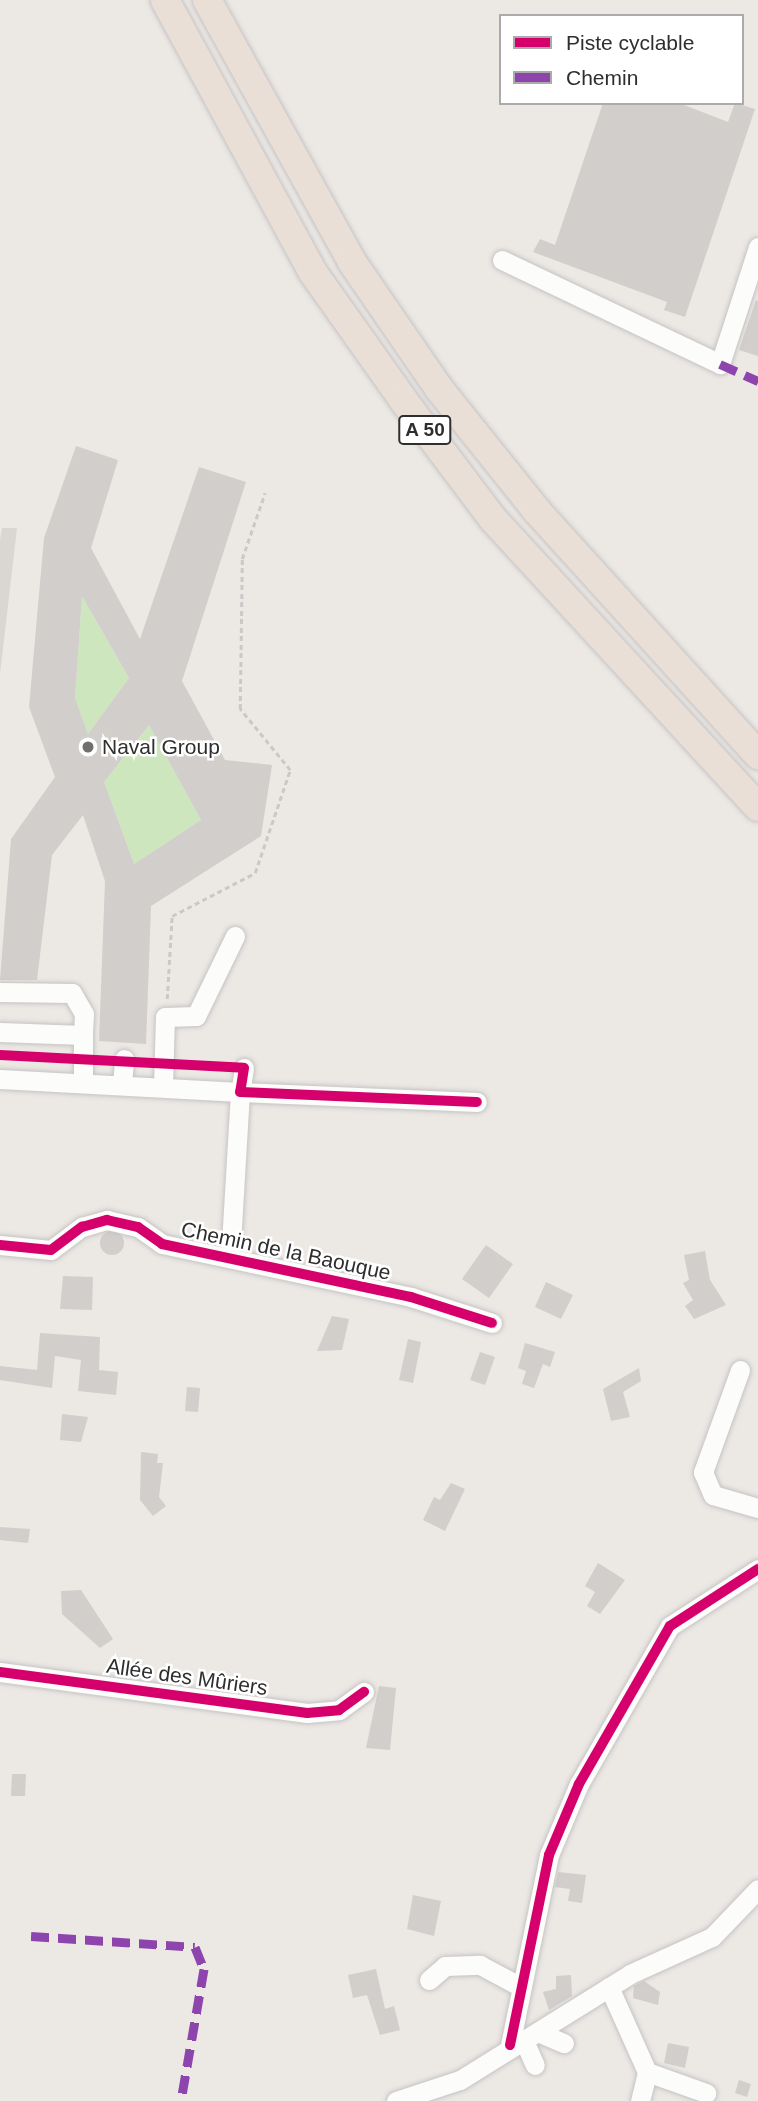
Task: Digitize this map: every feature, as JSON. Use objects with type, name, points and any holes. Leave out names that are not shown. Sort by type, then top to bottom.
[{"type":"highway","name":"A 50","points":[[165,0],[312,271],[404,401],[493,519],[758,807]]},
{"type":"highway","name":"A 50","points":[[207,0],[352,262],[440,390],[536,510],[758,755]]},
{"type":"street","points":[[502,261],[720,364],[758,247]]},
{"type":"street","points":[[163,1087],[165,1017],[196,1016],[235,936]]},
{"type":"street","points":[[0,992],[72,993],[84,1014],[83,1083]]},
{"type":"street","points":[[0,1032],[83,1035]]},
{"type":"street","points":[[122,1084],[124,1059]]},
{"type":"street","points":[[230,1258],[240,1092],[244,1068]]},
{"type":"street","points":[[0,1079],[477,1102]]},
{"type":"street","name":"Chemin de la Baouque","points":[[0,1245],[51,1250],[82,1227],[107,1220],[138,1227],[162,1244],[411,1297],[492,1323]]},
{"type":"street","points":[[740,1370],[703,1472],[713,1495],[758,1508]]},
{"type":"street","points":[[535,2065],[525,2040],[521,1987],[549,1855],[579,1784],[670,1626],[758,1569]]},
{"type":"street","name":"Allée des Mûriers","points":[[0,1672],[307,1713],[339,1710],[364,1692]]},
{"type":"street","points":[[396,2101],[460,2080],[670,1952],[712,1937],[758,1889]]},
{"type":"street","points":[[429,1980],[445,1966],[480,1965],[521,1987]]},
{"type":"street","points":[[609,1987],[647,2072],[640,2101]]},
{"type":"street","points":[[525,2040],[564,2043]]},
{"type":"street","points":[[647,2072],[706,2093]]},
{"type":"path","points":[[167,999],[172,916],[255,873],[290,770],[240,709],[242,559],[264,493]]},
{"type":"green space","points":[[82,596],[129,678],[88,734],[75,698]]},
{"type":"green space","points":[[149,725],[201,820],[134,864],[104,782]]},
{"type":"shaded area","points":[[2,528],[17,528],[0,674],[0,540]]},
{"type":"building","points":[[602,105],[684,105],[728,122],[734,105],[755,109],[685,317],[664,310],[667,302],[533,252],[540,239],[555,245]]},
{"type":"building","points":[[756,300],[758,301],[758,356],[739,350]]},
{"type":"building","name":"Naval Group","points":[[76,446],[118,460],[91,548],[140,639],[199,467],[246,482],[182,681],[225,760],[272,765],[261,836],[151,906],[146,1044],[99,1041],[105,881],[83,815],[52,855],[37,980],[0,980],[11,839],[55,777],[29,707],[44,538]],"holes":[[[82,596],[129,678],[88,734],[75,698]],[[149,725],[201,820],[134,864],[104,782]]]},
{"type":"building","points":[[112,1231],[120,1235],[124,1243],[120,1251],[112,1255],[104,1251],[100,1243],[104,1235]]},
{"type":"building","points":[[486,1245],[513,1264],[489,1298],[462,1279]]},
{"type":"building","points":[[705,1251],[710,1280],[726,1305],[694,1319],[685,1306],[693,1300],[683,1283],[689,1280],[684,1255]]},
{"type":"building","points":[[63,1276],[93,1277],[92,1310],[60,1309]]},
{"type":"building","points":[[546,1282],[573,1295],[561,1319],[535,1307]]},
{"type":"building","points":[[332,1316],[349,1319],[342,1350],[317,1351]]},
{"type":"building","points":[[40,1333],[100,1337],[99,1370],[118,1372],[116,1395],[78,1391],[81,1360],[55,1356],[52,1388],[0,1380],[0,1366],[37,1370]]},
{"type":"building","points":[[408,1339],[421,1342],[413,1383],[399,1380]]},
{"type":"building","points":[[525,1343],[555,1352],[550,1367],[543,1364],[534,1388],[522,1384],[526,1371],[518,1368]]},
{"type":"building","points":[[480,1352],[495,1357],[485,1385],[470,1380]]},
{"type":"building","points":[[639,1368],[641,1381],[623,1392],[630,1417],[611,1421],[603,1389]]},
{"type":"building","points":[[187,1387],[200,1388],[198,1412],[185,1411]]},
{"type":"building","points":[[62,1414],[88,1417],[81,1442],[60,1440]]},
{"type":"building","points":[[141,1452],[158,1454],[157,1463],[163,1463],[159,1497],[166,1506],[153,1516],[140,1500]]},
{"type":"building","points":[[451,1483],[465,1489],[445,1531],[423,1520],[434,1497],[440,1500]]},
{"type":"building","points":[[0,1527],[30,1529],[28,1543],[0,1540]]},
{"type":"building","points":[[598,1563],[625,1580],[600,1614],[587,1606],[595,1592],[585,1586]]},
{"type":"building","points":[[81,1590],[113,1639],[100,1648],[62,1614],[61,1591]]},
{"type":"building","points":[[379,1686],[396,1688],[390,1750],[366,1748]]},
{"type":"building","points":[[12,1774],[26,1774],[25,1796],[11,1796]]},
{"type":"building","points":[[558,1872],[586,1875],[582,1903],[568,1901],[570,1889],[555,1887]]},
{"type":"building","points":[[413,1895],[441,1901],[434,1936],[407,1929]]},
{"type":"building","points":[[376,1969],[385,2009],[394,2006],[400,2030],[380,2035],[367,1995],[353,1998],[348,1975]]},
{"type":"building","points":[[571,1975],[572,1996],[549,2010],[543,1992],[556,1989],[556,1976]]},
{"type":"building","points":[[644,1981],[660,1992],[658,2005],[633,1998],[634,1986]]},
{"type":"building","points":[[668,2043],[689,2047],[685,2068],[664,2063]]},
{"type":"building","points":[[739,2080],[751,2084],[747,2097],[735,2093]]},
{"type":"marked path","points":[[720,364],[758,381]]},
{"type":"marked path","points":[[31,1936],[195,1947],[204,1969],[181,2101]]},
{"type":"cycle path","points":[[0,1055],[244,1068],[240,1092],[477,1102]]},
{"type":"cycle path","points":[[0,1245],[51,1250],[82,1227],[107,1220],[138,1227],[162,1244],[411,1297],[492,1323]]},
{"type":"cycle path","points":[[510,2045],[549,1855],[579,1784],[670,1626],[758,1569]]},
{"type":"cycle path","points":[[0,1672],[307,1713],[339,1710],[364,1692]]},
{"type":"place","name":"Naval Group","points":[[88,747]]}]
